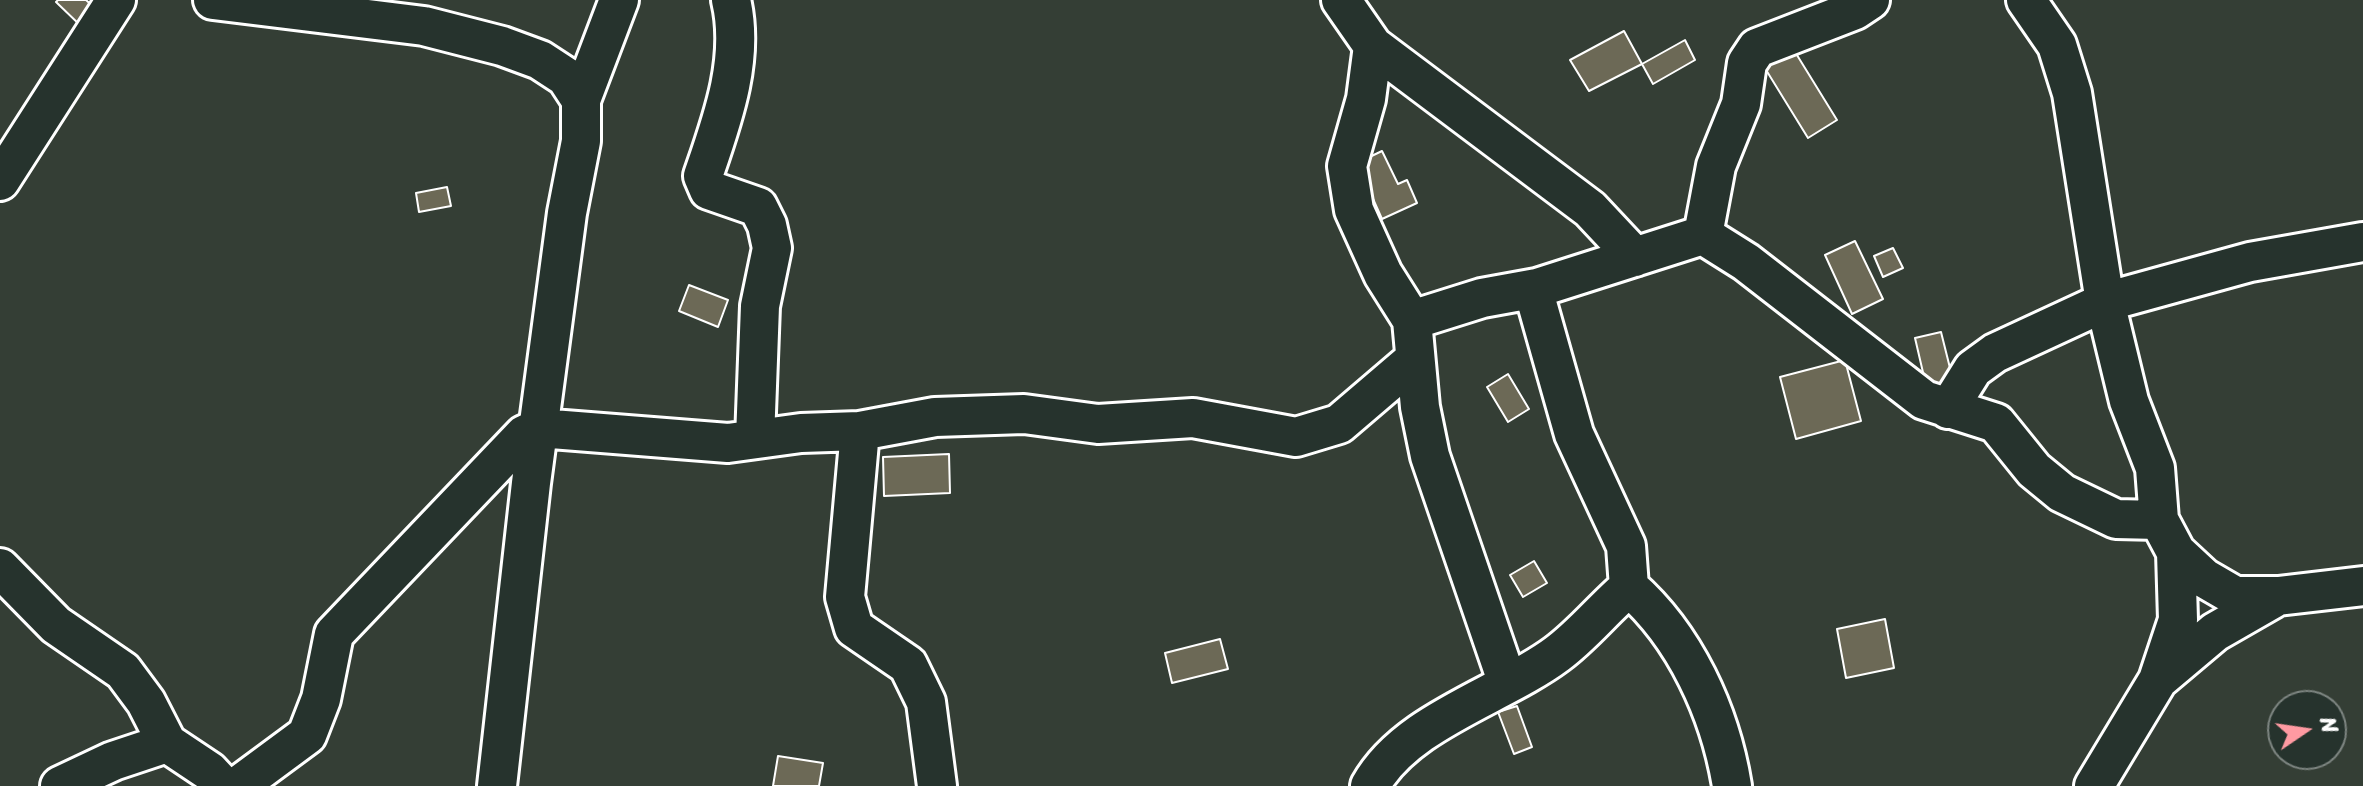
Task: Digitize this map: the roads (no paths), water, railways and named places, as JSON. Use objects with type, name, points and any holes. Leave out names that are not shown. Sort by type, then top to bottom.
[{"type":"street","points":[[0,181],[116,0]]},
{"type":"street","points":[[213,0],[424,26],[502,46],[540,60],[566,77],[581,100]]},
{"type":"street","points":[[497,786],[567,213],[581,141],[581,100],[619,0]]},
{"type":"street","points":[[731,0],[737,42],[733,74],[703,176],[709,190],[758,207],[767,225],[772,248],[760,306],[755,439]]},
{"type":"street","points":[[1341,0],[1373,46],[1590,209],[1635,257]]},
{"type":"street","points":[[1703,235],[1716,166],[1741,104],[1747,63],[1757,48],[1806,13],[1855,10],[1870,0]]},
{"type":"street","points":[[2026,0],[2057,45],[2072,93],[2105,302],[2129,401],[2155,468],[2178,620],[2158,680],[2094,786]]},
{"type":"street","points":[[1373,46],[1366,99],[1347,166],[1354,210],[1383,274],[1412,320],[1430,456],[1507,681]]},
{"type":"street","points":[[1412,320],[1482,298],[1537,288],[1703,235]]},
{"type":"street","points":[[1703,235],[1746,262],[1911,391],[1948,409],[1996,423],[2034,470],[2062,493],[2116,519],[2167,536],[2204,578],[2235,596],[2278,596],[2363,586]]},
{"type":"street","points":[[1948,409],[1973,369],[1995,353],[2105,302],[2250,262],[2363,242]]},
{"type":"street","points":[[1537,288],[1535,296],[1574,434],[1626,546],[1629,587],[1658,612],[1694,674],[1725,742],[1732,786]]},
{"type":"street","points":[[238,786],[307,735],[321,699],[334,634],[515,444],[539,428],[728,443],[860,431],[935,417],[1024,414],[1098,424],[1193,418],[1296,437],[1339,424],[1372,399],[1415,359]]},
{"type":"street","points":[[860,431],[845,597],[854,628],[908,665],[926,702],[937,786]]},
{"type":"street","points":[[0,568],[56,625],[123,671],[146,702],[167,743],[209,771],[223,786]]},
{"type":"street","points":[[1370,786],[1381,765],[1464,704],[1557,654],[1629,587]]},
{"type":"street","points":[[2158,680],[2215,632],[2278,596]]},
{"type":"street","points":[[60,786],[113,761],[167,743]]}]
